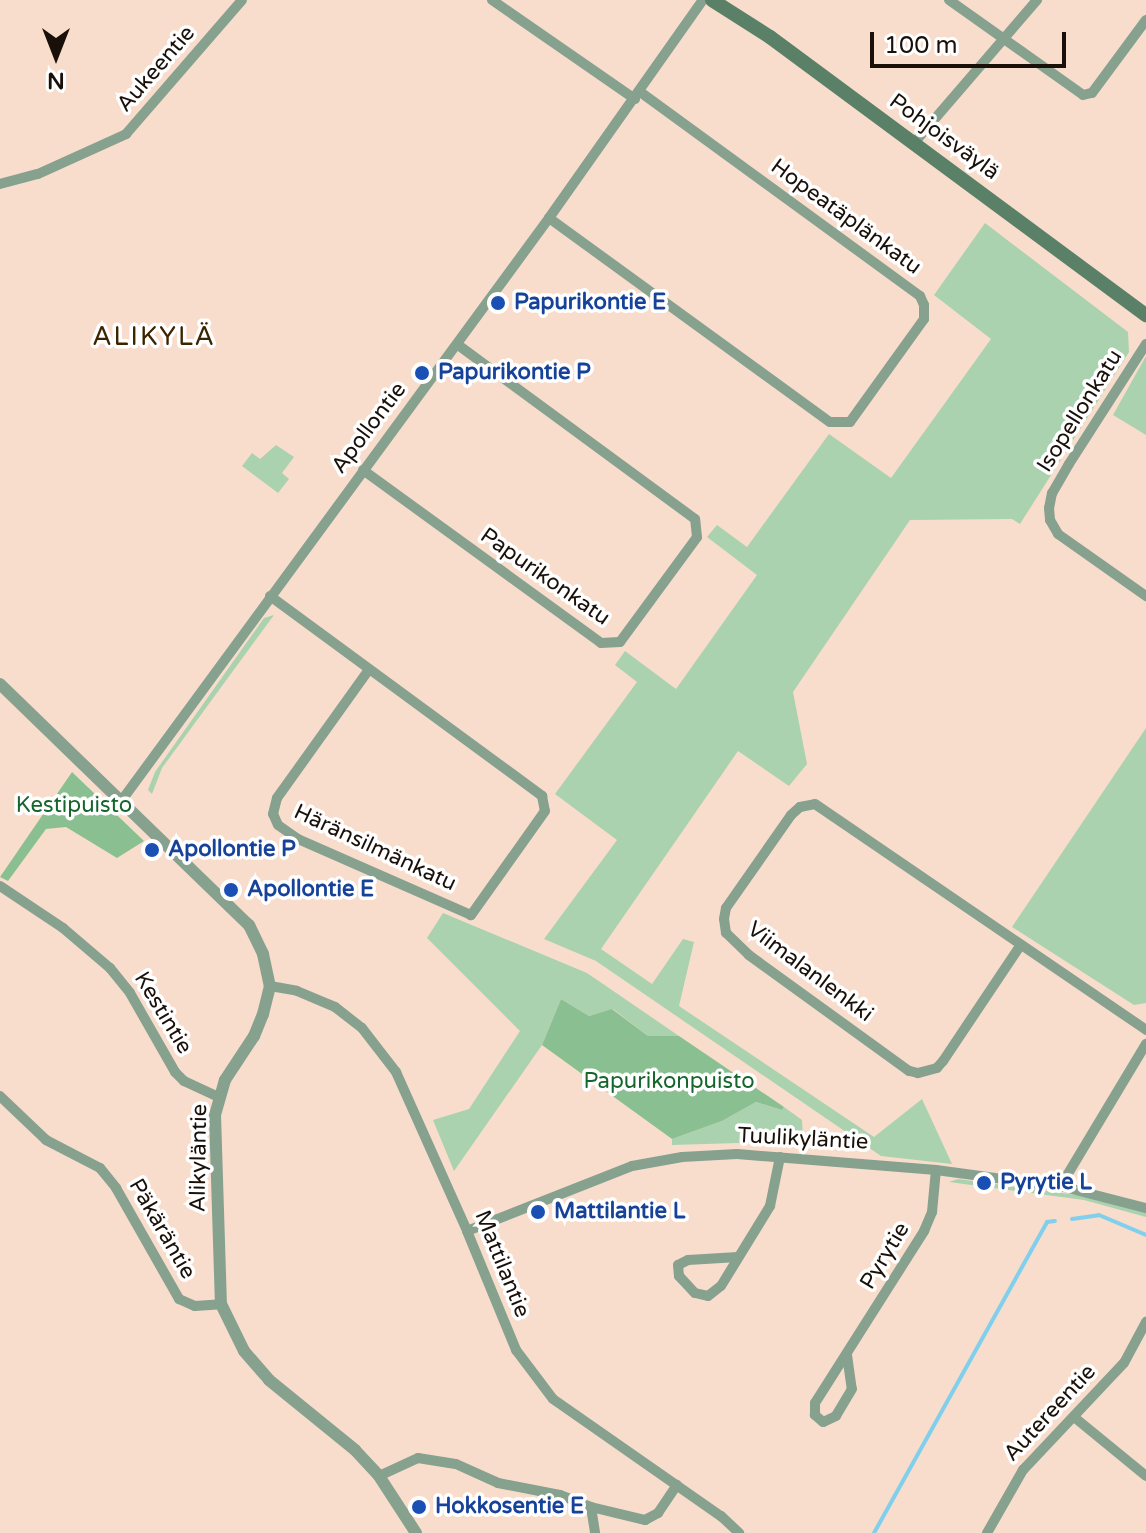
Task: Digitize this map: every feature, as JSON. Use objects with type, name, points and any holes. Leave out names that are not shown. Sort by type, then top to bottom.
[{"type":"main road","name":"Pohjoisväylä","points":[[712,0],[770,37],[1146,315]]},
{"type":"street","name":"Aukeentie","points":[[0,184],[38,174],[126,134],[242,0]]},
{"type":"street","points":[[492,0],[638,96]]},
{"type":"street","name":"Apollontie","points":[[122,800],[638,96],[703,0]]},
{"type":"street","points":[[949,0],[1083,95],[1092,93],[1146,20]]},
{"type":"street","points":[[914,143],[1037,0]]},
{"type":"street","name":"Hopeatäplänkatu","points":[[549,218],[830,422],[850,422],[924,319],[920,296],[638,96]]},
{"type":"street","name":"Papurikonkatu","points":[[363,470],[601,643],[620,642],[697,537],[695,519],[457,344]]},
{"type":"street","name":"Isopellonkatu","points":[[1146,344],[1069,464],[1052,493],[1049,508],[1050,520],[1058,534],[1146,596]]},
{"type":"street","name":"Häränsilmänkatu","points":[[270,596],[542,796],[545,811],[471,915],[298,839],[278,825],[273,814],[277,798],[368,671]]},
{"type":"street","points":[[0,684],[249,925],[263,954],[270,986]]},
{"type":"street","name":"Viimalanlenkki","points":[[1020,946],[943,1061],[937,1068],[918,1073],[909,1071],[749,955],[726,933],[724,919],[726,908],[791,815],[800,807],[815,804],[1146,1030]]},
{"type":"street","name":"Kestintie","points":[[0,886],[63,928],[110,968],[130,993],[175,1072],[184,1081],[219,1097]]},
{"type":"street","name":"Alikyläntie","points":[[270,986],[254,1036],[225,1080],[215,1115],[221,1304],[244,1351],[269,1380],[355,1450],[379,1476],[416,1533]]},
{"type":"street","name":"Mattilantie","points":[[270,986],[316,997],[362,1028],[396,1072],[516,1350],[553,1399],[677,1485],[739,1533]]},
{"type":"street","points":[[1060,1187],[1146,1044]]},
{"type":"street","name":"Päkäräntie","points":[[0,1096],[46,1140],[100,1168],[116,1188],[179,1299],[195,1306],[221,1304]]},
{"type":"street","name":"Tuulikyläntie","points":[[467,1231],[632,1166],[682,1157],[780,1157],[936,1170],[1060,1187],[1146,1208]]},
{"type":"street","points":[[738,1257],[688,1260],[678,1265],[679,1276],[695,1293],[708,1296],[721,1286],[770,1206],[780,1157]]},
{"type":"street","name":"Pyrytie","points":[[847,1355],[852,1389],[836,1416],[823,1422],[815,1415],[815,1403],[924,1231],[932,1212],[936,1170]]},
{"type":"street","name":"Autereentie","points":[[987,1533],[1028,1462],[1124,1363],[1146,1322]]},
{"type":"street","points":[[1074,1417],[1146,1476]]},
{"type":"street","points":[[379,1476],[387,1469],[418,1458],[456,1464],[498,1483],[560,1495],[591,1507],[645,1520],[658,1513],[677,1485]]},
{"type":"street","points":[[591,1507],[595,1533]]},
{"type":"green space","points":[[985,223],[1128,332],[1129,352],[1020,524],[1012,519],[910,520],[793,692],[807,764],[789,786],[738,751],[601,949],[652,984],[683,939],[694,942],[679,1006],[874,1137],[922,1099],[952,1164],[881,1156],[596,961],[544,939],[617,840],[555,794],[637,682],[615,665],[625,651],[676,689],[757,575],[707,537],[717,525],[747,547],[829,434],[891,478],[991,339],[934,295]]},
{"type":"green space","points":[[1146,356],[1146,435],[1113,415]]},
{"type":"green space","points":[[276,445],[294,457],[282,473],[289,479],[278,493],[242,466],[252,453],[260,459]]},
{"type":"green space","points":[[274,615],[162,768],[152,794],[148,790],[155,772],[264,618]]},
{"type":"green space","points":[[1146,728],[1146,1003],[1134,1005],[1012,927]]},
{"type":"green space","name":"Kestipuisto","points":[[72,772],[144,841],[117,858],[66,827],[46,829],[8,881],[0,877]]},
{"type":"green space","points":[[443,913],[587,973],[679,1036],[648,1036],[613,1009],[589,1016],[561,999],[542,1045],[454,1171],[433,1120],[469,1109],[520,1031],[427,938]]},
{"type":"green space","name":"Papurikonpuisto","points":[[561,999],[589,1016],[612,1009],[648,1036],[679,1036],[784,1107],[782,1110],[756,1102],[722,1121],[672,1139],[542,1045]]},
{"type":"green space","points":[[756,1102],[782,1110],[784,1107],[802,1120],[803,1141],[672,1145],[672,1139],[722,1121]]},
{"type":"green space","points":[[958,1179],[1091,1197],[1146,1212],[1146,1217],[1084,1200],[949,1182]]},
{"type":"waterway","points":[[1072,1219],[1099,1215],[1146,1235]]},
{"type":"waterway","points":[[874,1533],[1047,1222],[1055,1221]]},
{"type":"place","name":"Papurikontie E","points":[[498,303]]},
{"type":"place","name":"Papurikontie P","points":[[422,373]]},
{"type":"place","name":"Apollontie P","points":[[152,850]]},
{"type":"place","name":"Apollontie E","points":[[231,890]]},
{"type":"place","name":"Pyrytie L","points":[[984,1183]]},
{"type":"place","name":"Mattilantie L","points":[[538,1212]]},
{"type":"place","name":"Hokkosentie E","points":[[419,1507]]},
{"type":"district","name":"ALIKYLÄ","points":[[154,337]]}]
